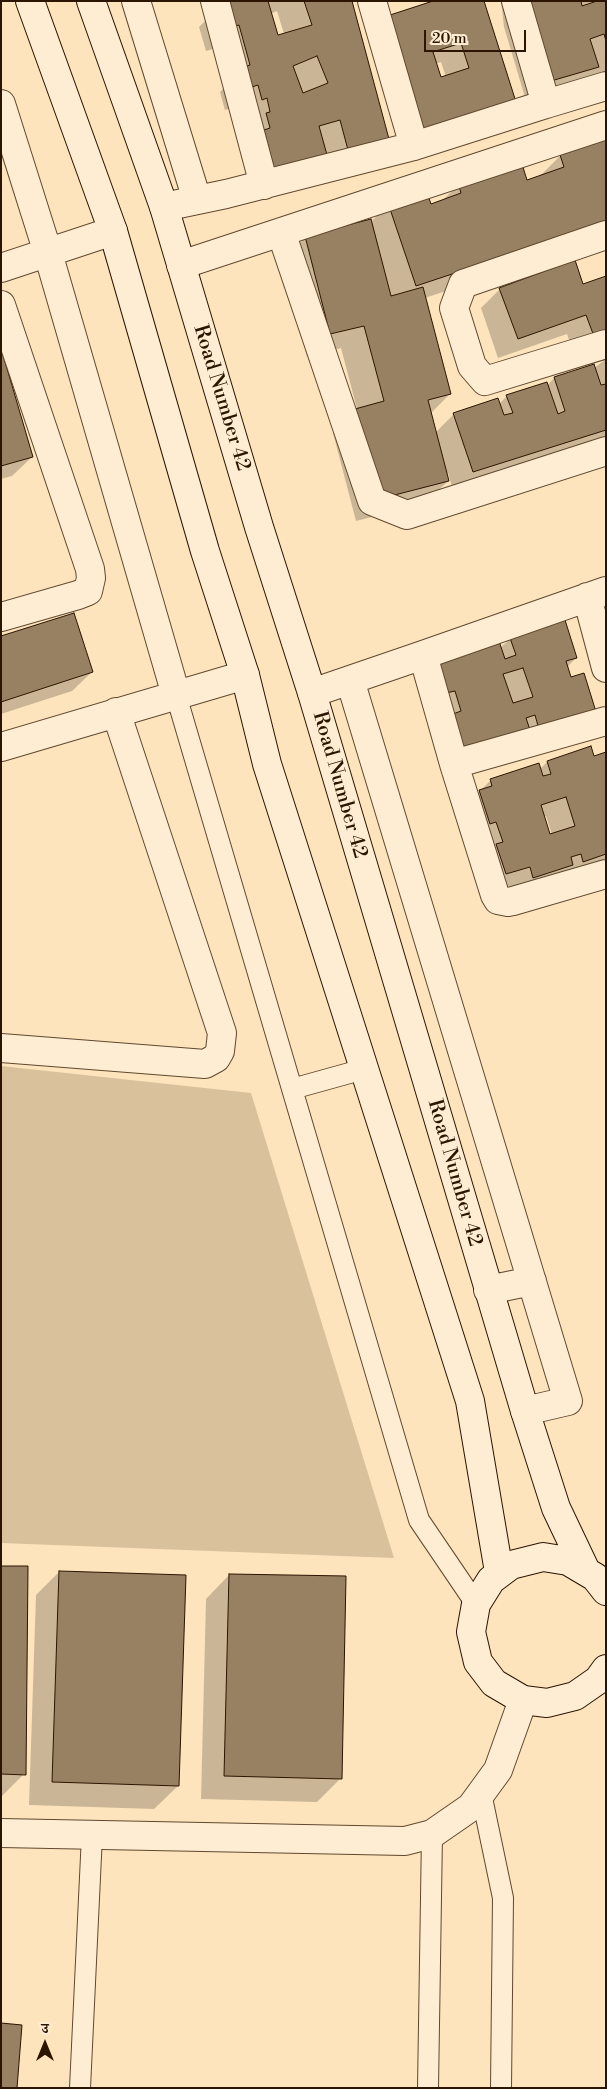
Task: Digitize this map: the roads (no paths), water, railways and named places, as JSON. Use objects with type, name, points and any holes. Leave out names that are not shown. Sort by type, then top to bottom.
[{"type":"street","points":[[30,1],[113,231],[244,675],[267,764],[470,1402],[500,1572]]},
{"type":"street","name":"Road Number 42","points":[[91,1],[164,207],[256,517],[312,693],[524,1411],[556,1508],[585,1569]]},
{"type":"street","points":[[136,1],[198,200]]},
{"type":"street","points":[[215,1],[264,185]]},
{"type":"street","points":[[372,1],[414,146]]},
{"type":"street","points":[[516,1],[546,104]]},
{"type":"street","points":[[164,207],[264,185],[414,146],[606,86]]},
{"type":"street","points":[[1,104],[48,253],[176,695]]},
{"type":"street","points":[[181,265],[606,125]]},
{"type":"street","points":[[1,268],[113,231]]},
{"type":"street","points":[[281,232],[372,501],[407,515],[606,451]]},
{"type":"street","points":[[606,235],[463,284],[454,308],[472,366],[486,381],[606,344]]},
{"type":"street","points":[[1,305],[90,569],[91,578],[88,591],[78,596],[1,617]]},
{"type":"street","points":[[312,693],[596,594],[606,668]]},
{"type":"street","points":[[423,655],[454,764],[498,900],[513,901],[606,874]]},
{"type":"street","points":[[1,747],[244,675]]},
{"type":"street","points":[[350,680],[568,1402],[524,1411]]},
{"type":"street","points":[[1,1048],[205,1064],[216,1058],[220,1051],[222,1033],[116,712]]},
{"type":"street","points":[[454,764],[606,721]]},
{"type":"street","points":[[488,1290],[532,1280]]},
{"type":"street","points":[[603,1677],[575,1696],[547,1702],[523,1700],[494,1683],[478,1662],[471,1632],[476,1604],[492,1580],[511,1565],[542,1557],[568,1560],[595,1577],[606,1591]]},
{"type":"street","points":[[1,1833],[405,1841],[432,1834],[471,1807],[498,1770],[523,1700]]},
{"type":"lane","points":[[176,695],[419,1520],[476,1604]]},
{"type":"lane","points":[[292,1089],[364,1069]]},
{"type":"lane","points":[[482,1793],[504,1898],[501,2088]]},
{"type":"lane","points":[[428,2088],[432,1834]]},
{"type":"lane","points":[[80,2088],[92,1835]]}]
